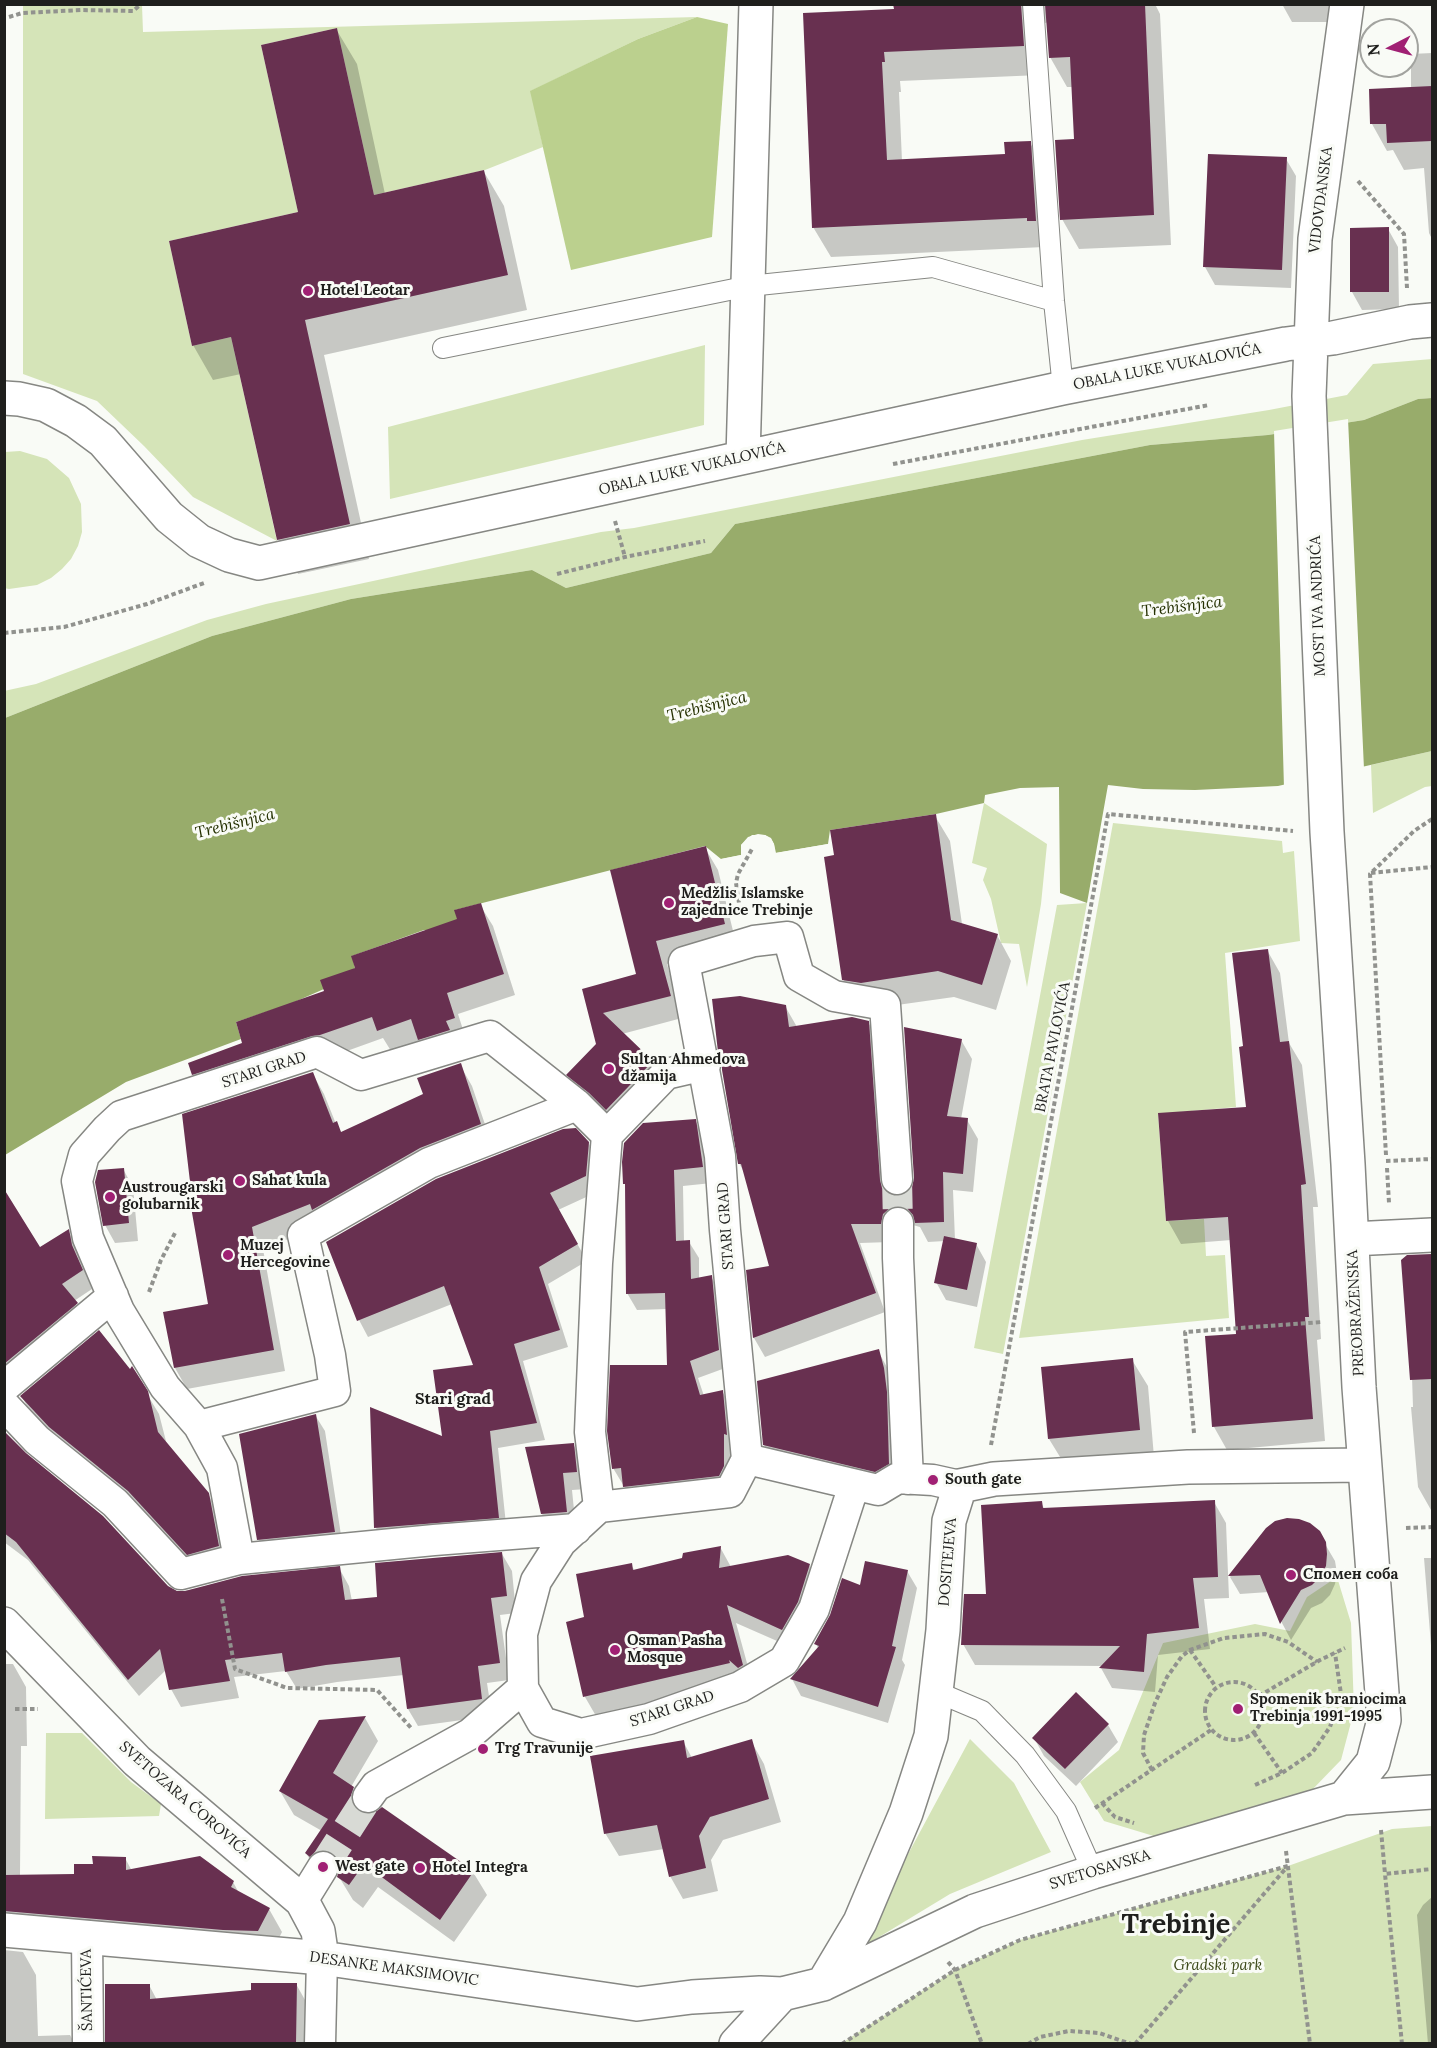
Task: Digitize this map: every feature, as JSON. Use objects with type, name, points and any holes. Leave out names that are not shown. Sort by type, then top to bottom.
[{"type":"street","points":[[743,457],[756,4]]},
{"type":"street","name":"VIDOVDANSKA","points":[[1309,396],[1315,239],[1347,4]]},
{"type":"street","name":"OBALA LUKE VUKALOVIĆA","points":[[4,398],[46,405],[76,420],[103,441],[169,517],[199,541],[229,555],[259,563],[1063,388],[1421,321]]},
{"type":"street","name":"MOST IVA ANDRIĆA","points":[[1309,396],[1326,816]]},
{"type":"street","name":"PREOBRAŽENSKA","points":[[1326,816],[1364,1465],[1384,1720],[1372,1762],[1344,1798]]},
{"type":"street","name":"STARI GRAD","points":[[747,1459],[724,1230],[720,1156],[705,1065],[684,962],[754,940],[788,937],[799,976],[834,996],[885,1005],[897,1179]]},
{"type":"street","name":"STARI GRAD","points":[[232,1561],[222,1468],[199,1426],[165,1387],[119,1311],[88,1238],[77,1181],[84,1155],[121,1116],[317,1052],[361,1075],[490,1036],[577,1105],[607,1135]]},
{"type":"street","points":[[705,1065],[666,1074],[607,1135],[597,1263],[590,1432],[599,1507],[730,1492],[747,1459],[878,1490],[898,1478],[972,1484],[1198,1467],[1364,1465]]},
{"type":"street","points":[[199,1426],[335,1391],[330,1355],[303,1235],[429,1163],[577,1105]]},
{"type":"street","points":[[898,1223],[908,1479]]},
{"type":"street","points":[[1352,1239],[1432,1235]]},
{"type":"street","points":[[4,1387],[113,1296]]},
{"type":"street","points":[[4,1405],[37,1440],[115,1503],[181,1574],[232,1561],[434,1540],[576,1529]]},
{"type":"street","name":"DOSITEJEVA","points":[[823,1984],[860,1922],[906,1814],[931,1736],[943,1630],[949,1521],[972,1484]]},
{"type":"street","name":"STARI GRAD","points":[[599,1507],[561,1542],[536,1581],[522,1634],[523,1688],[542,1722],[581,1734],[649,1719],[740,1687],[784,1661],[814,1609],[854,1485]]},
{"type":"street","name":"SVETOZARA ĆOROVIĆA","points":[[4,1624],[136,1761],[302,1901],[318,1930],[322,1958]]},
{"type":"street","points":[[368,1797],[376,1786],[470,1734],[523,1688]]},
{"type":"street","name":"SVETOSAVSKA","points":[[782,1994],[823,1984],[975,1911],[1093,1872],[1344,1798],[1432,1792]]},
{"type":"street","points":[[302,1901],[323,1868]]},
{"type":"street","name":"DESANKE MAKSIMOVIC","points":[[4,1930],[322,1958],[637,2004],[692,1997],[782,1994]]},
{"type":"street","name":"ŠANTIĆEVA","points":[[87,1936],[88,2043]]},
{"type":"street","points":[[320,2043],[322,1958]]},
{"type":"street","points":[[736,2043],[782,1994]]},
{"type":"lane","points":[[1033,4],[1054,301],[1063,388]]},
{"type":"lane","points":[[443,348],[748,286],[933,267],[1054,301]]},
{"type":"lane","points":[[936,1692],[982,1711],[1025,1755],[1066,1811],[1093,1872]]},
{"type":"path","points":[[9,17],[22,13],[81,10],[132,11],[141,4]]},
{"type":"path","points":[[1353,174],[1404,234],[1421,321]]},
{"type":"path","points":[[885,466],[1209,405]]},
{"type":"path","points":[[614,518],[625,558]]},
{"type":"path","points":[[557,574],[705,542]]},
{"type":"path","points":[[4,633],[64,627],[147,604]]},
{"type":"path","name":"BRATA PAVLOVIĆA","points":[[972,1484],[1108,814],[1295,831]]},
{"type":"path","points":[[1390,1237],[1370,874],[1414,831],[1432,819]]},
{"type":"path","points":[[736,883],[738,874],[752,849]]},
{"type":"path","points":[[1370,874],[1432,867]]},
{"type":"path","points":[[1386,1161],[1432,1159]]},
{"type":"path","points":[[1198,1467],[1185,1332],[1323,1322]]},
{"type":"path","points":[[1406,1528],[1432,1527]]},
{"type":"path","points":[[232,1561],[218,1579],[235,1669],[287,1688],[377,1690],[435,1754]]},
{"type":"path","points":[[1260,1696],[1317,1662],[1378,1632]]},
{"type":"path","points":[[1152,1770],[1143,1752],[1143,1735],[1167,1677],[1182,1656],[1190,1650],[1224,1638],[1264,1634],[1288,1642],[1317,1662]]},
{"type":"path","points":[[1190,1650],[1216,1687]]},
{"type":"path","points":[[1253,1786],[1282,1773],[1312,1753],[1330,1727],[1341,1694],[1335,1653]]},
{"type":"path","points":[[1235,1681],[1245,1683],[1260,1696],[1263,1716],[1254,1733],[1246,1738],[1227,1740],[1211,1730],[1204,1712],[1206,1702],[1216,1687],[1235,1681]]},
{"type":"path","points":[[1071,1824],[1211,1730]]},
{"type":"path","points":[[1254,1733],[1282,1773]]},
{"type":"path","points":[[1102,1803],[1115,1817],[1136,1823]]},
{"type":"path","points":[[1380,1822],[1402,2043]]},
{"type":"path","points":[[1286,1845],[1310,2043]]},
{"type":"path","points":[[842,2043],[955,1970],[1020,1940],[1288,1866]]},
{"type":"path","points":[[1028,2043],[1041,2037],[1069,2031],[1099,2033],[1133,2043],[1288,1866]]},
{"type":"path","points":[[1385,1874],[1432,1869]]},
{"type":"path","points":[[922,1936],[955,1970],[982,2043]]},
{"type":"green space","points":[[23,5],[142,5],[143,32],[697,17],[638,39],[531,91],[543,147],[485,170],[374,195],[337,28],[261,45],[298,212],[169,241],[192,346],[231,337],[277,541],[193,497],[97,401],[23,374]]},
{"type":"green space","points":[[705,345],[704,425],[390,499],[388,427]]},
{"type":"green space","points":[[1432,359],[1432,398],[1418,399],[1364,420],[1268,435],[1150,445],[735,524],[711,553],[566,588],[532,570],[351,599],[212,636],[5,718],[4,691],[36,684],[207,620],[266,604],[601,532],[634,528],[1082,440],[1347,395],[1373,364]]},
{"type":"green space","points":[[20,451],[47,459],[69,478],[81,504],[82,532],[71,559],[51,578],[37,585],[9,589],[4,588],[5,452]]},
{"type":"green space","points":[[1432,751],[1432,786],[1425,787],[1373,813],[1371,765]]},
{"type":"green space","points":[[984,803],[1047,844],[1041,904],[1027,987],[1019,944],[1001,943],[991,899],[983,880],[987,868],[972,863]]},
{"type":"green space","points":[[1113,823],[1282,841],[1283,853],[1294,851],[1300,941],[1225,953],[1236,1107],[1158,1114],[1166,1221],[1204,1219],[1206,1256],[1225,1255],[1229,1318],[1019,1338]]},
{"type":"green space","points":[[1087,903],[1003,1354],[974,1348],[1057,905]]},
{"type":"green space","points":[[1337,1577],[1351,1623],[1354,1711],[1341,1760],[1310,1792],[1157,1837],[1104,1821],[1080,1782],[1119,1750],[1163,1643],[1255,1624],[1290,1631],[1307,1597]]},
{"type":"green space","points":[[46,1733],[82,1733],[131,1782],[161,1804],[159,1816],[45,1819]]},
{"type":"green space","points":[[970,1739],[1014,1783],[1051,1852],[950,1894],[861,1948],[899,1871]]},
{"type":"green space","name":"Gradski park","points":[[1432,1826],[1432,2043],[842,2043],[955,1970],[1020,1940],[1288,1866],[1392,1829]]},
{"type":"shaded area","points":[[697,17],[728,24],[712,237],[571,270],[530,91],[638,39]]},
{"type":"water","name":"Trebišnjica","points":[[1432,398],[1432,751],[1278,786],[1195,790],[1143,789],[1108,785],[1087,903],[1060,893],[1059,787],[1020,788],[985,795],[984,803],[936,814],[830,830],[828,844],[775,853],[771,838],[765,835],[752,835],[741,845],[741,855],[721,859],[705,846],[455,910],[461,932],[424,930],[352,956],[355,968],[324,989],[290,1004],[236,1022],[241,1039],[126,1082],[5,1155],[5,718],[212,636],[351,599],[532,570],[566,588],[711,553],[735,524],[1150,445],[1268,435],[1364,420],[1418,399]]},
{"type":"pier","points":[[1348,419],[1364,769],[1284,788],[1274,431]]},
{"type":"pier","points":[[758,834],[771,839],[776,853],[828,844],[830,846],[775,856],[772,854],[768,841],[758,837],[750,839],[744,846],[743,857],[722,862],[721,859],[741,855],[741,845],[748,837]]},
{"type":"building","points":[[893,4],[1021,4],[1024,46],[884,52],[885,62],[882,62],[887,160],[1005,154],[1004,142],[1031,141],[1036,221],[1027,221],[1027,218],[812,228],[803,13],[894,9]]},
{"type":"building","points":[[1045,4],[1145,4],[1154,215],[1060,220],[1055,140],[1074,139],[1070,57],[1049,58]]},
{"type":"building","name":"Hotel Leotar","points":[[337,28],[374,195],[484,170],[508,275],[305,320],[350,524],[277,540],[231,337],[192,346],[169,241],[298,212],[261,45]]},
{"type":"building","points":[[1432,86],[1432,141],[1387,143],[1386,124],[1370,124],[1369,89]]},
{"type":"building","points":[[1208,154],[1287,157],[1282,270],[1203,267]]},
{"type":"building","points":[[1389,227],[1389,292],[1350,292],[1350,228]]},
{"type":"building","points":[[936,814],[951,920],[998,934],[982,985],[938,971],[861,983],[842,980],[824,857],[834,855],[830,830]]},
{"type":"building","points":[[706,846],[725,924],[656,941],[671,996],[603,1013],[653,1061],[606,1110],[566,1075],[596,1044],[582,989],[636,974],[610,870]]},
{"type":"building","points":[[481,903],[504,974],[447,993],[455,1018],[446,1021],[450,1030],[418,1040],[411,1019],[377,1031],[372,1017],[192,1075],[188,1063],[242,1043],[236,1022],[324,991],[320,980],[355,968],[351,956],[457,919],[454,910]]},
{"type":"building","points":[[1268,949],[1280,1042],[1289,1041],[1306,1184],[1301,1185],[1309,1317],[1305,1317],[1313,1419],[1212,1427],[1205,1336],[1236,1334],[1228,1217],[1166,1221],[1158,1113],[1246,1107],[1239,1047],[1243,1046],[1232,953]]},
{"type":"building","points":[[740,996],[786,1005],[789,1027],[852,1017],[869,1021],[880,1180],[882,1188],[889,1194],[898,1196],[906,1194],[912,1187],[914,1178],[904,1027],[962,1039],[947,1116],[968,1118],[963,1174],[943,1172],[944,1222],[915,1223],[913,1215],[907,1208],[897,1206],[883,1214],[881,1224],[851,1224],[876,1293],[753,1338],[746,1270],[769,1266],[741,1164],[738,1164],[722,1062],[718,1052],[712,999]]},
{"type":"building","points":[[461,1063],[481,1124],[420,1148],[312,1210],[310,1204],[252,1227],[274,1350],[174,1368],[163,1312],[208,1304],[191,1207],[193,1207],[182,1114],[313,1072],[333,1123],[337,1121],[341,1132],[423,1094],[417,1078]]},
{"type":"building","points":[[696,1119],[703,1167],[674,1170],[676,1241],[690,1240],[691,1279],[712,1275],[719,1350],[690,1361],[700,1395],[723,1390],[727,1435],[724,1434],[724,1466],[719,1476],[623,1487],[621,1468],[612,1469],[607,1431],[610,1365],[667,1365],[665,1293],[626,1294],[625,1184],[623,1184],[622,1162],[624,1143],[643,1123]]},
{"type":"building","points":[[576,1128],[589,1142],[586,1176],[550,1193],[578,1244],[539,1267],[560,1330],[514,1344],[537,1423],[490,1431],[499,1518],[374,1528],[370,1407],[442,1436],[433,1370],[473,1365],[444,1286],[357,1321],[326,1242],[436,1179],[563,1129]]},
{"type":"building","name":"Austrougarski golubarnik","points":[[124,1168],[129,1223],[103,1226],[95,1182],[98,1170]]},
{"type":"building","points":[[4,1189],[40,1247],[69,1229],[72,1245],[83,1270],[62,1284],[78,1303],[4,1364]]},
{"type":"building","points":[[944,1236],[977,1243],[967,1290],[934,1283]]},
{"type":"building","points":[[1432,1254],[1432,1379],[1410,1380],[1401,1260],[1407,1255]]},
{"type":"building","points":[[99,1330],[130,1369],[132,1366],[148,1391],[158,1432],[209,1493],[219,1546],[187,1555],[128,1491],[49,1427],[20,1396]]},
{"type":"building","points":[[879,1349],[887,1392],[889,1464],[875,1472],[763,1445],[757,1381]]},
{"type":"building","points":[[1133,1358],[1140,1430],[1048,1439],[1041,1367]]},
{"type":"building","points":[[316,1414],[335,1532],[257,1540],[239,1434]]},
{"type":"building","points":[[4,1431],[26,1453],[103,1516],[168,1586],[177,1591],[242,1576],[340,1566],[345,1600],[377,1597],[375,1563],[502,1552],[507,1596],[491,1598],[500,1663],[478,1666],[482,1699],[407,1709],[400,1657],[285,1672],[282,1653],[225,1660],[230,1681],[169,1690],[160,1649],[128,1680],[16,1542],[4,1533]]},
{"type":"building","points":[[574,1443],[577,1472],[563,1473],[567,1512],[541,1514],[525,1447]]},
{"type":"building","points":[[1215,1500],[1218,1577],[1193,1578],[1199,1628],[1147,1634],[1144,1672],[1099,1668],[1120,1646],[961,1645],[964,1594],[986,1594],[981,1505],[1042,1501],[1043,1508]]},
{"type":"building","name":"Спомен соба","points":[[1287,1518],[1310,1523],[1320,1531],[1326,1542],[1327,1554],[1326,1566],[1320,1577],[1312,1585],[1301,1590],[1280,1624],[1260,1575],[1228,1576],[1266,1528],[1275,1521]]},
{"type":"building","points":[[721,1546],[719,1568],[788,1555],[810,1564],[798,1602],[782,1630],[727,1605],[743,1665],[738,1668],[729,1660],[730,1663],[583,1697],[566,1622],[584,1617],[576,1574],[632,1563],[633,1570],[682,1558],[683,1553]]},
{"type":"building","points":[[865,1561],[908,1570],[892,1646],[896,1647],[878,1707],[790,1679],[819,1646],[814,1644],[830,1615],[842,1578],[860,1585]]},
{"type":"building","points":[[1076,1692],[1109,1724],[1065,1769],[1032,1738]]},
{"type":"building","points":[[366,1716],[333,1773],[354,1787],[351,1795],[352,1803],[358,1811],[367,1814],[374,1813],[382,1807],[474,1871],[440,1920],[364,1864],[349,1885],[337,1877],[340,1867],[333,1853],[323,1850],[315,1852],[310,1857],[305,1853],[328,1819],[279,1791],[319,1720]]},
{"type":"building","points":[[752,1739],[769,1799],[710,1817],[699,1836],[706,1868],[669,1877],[657,1825],[604,1834],[590,1756],[684,1740],[687,1758]]},
{"type":"building","points":[[92,1856],[126,1857],[126,1870],[200,1856],[234,1881],[231,1887],[270,1908],[258,1931],[4,1911],[4,1875],[74,1874],[74,1864],[93,1864]]},
{"type":"building","points":[[251,1983],[297,1983],[296,2043],[105,2043],[105,1984],[150,1984],[150,1999],[251,1990]]},
{"type":"tunnel","points":[[897,1179],[898,1223]]},
{"type":"tunnel","points":[[323,1867],[368,1797]]},
{"type":"place","name":"Hotel Leotar","points":[[308,291]]},
{"type":"place","name":"Medžlis Islamske zajednice Trebinje","points":[[669,903]]},
{"type":"place","name":"Sultan Ahmedova džamija","points":[[609,1069]]},
{"type":"place","name":"Sahat kula","points":[[240,1181]]},
{"type":"place","name":"Austrougarski golubarnik","points":[[110,1197]]},
{"type":"place","name":"Muzej Hercegovine","points":[[228,1255]]},
{"type":"place","name":"South gate","points":[[933,1480]]},
{"type":"place","name":"Спомен соба","points":[[1291,1575]]},
{"type":"place","name":"Osman Pasha Mosque","points":[[615,1650]]},
{"type":"place","name":"Spomenik braniocima Trebinja 1991-1995","points":[[1238,1709]]},
{"type":"place","name":"Trg Travunije","points":[[483,1749]]},
{"type":"place","name":"West gate","points":[[323,1867]]},
{"type":"place","name":"Hotel Integra","points":[[420,1868]]},
{"type":"district","name":"Stari grad","points":[[453,1399]]},
{"type":"district","name":"Trebinje","points":[[1176,1925]]}]
